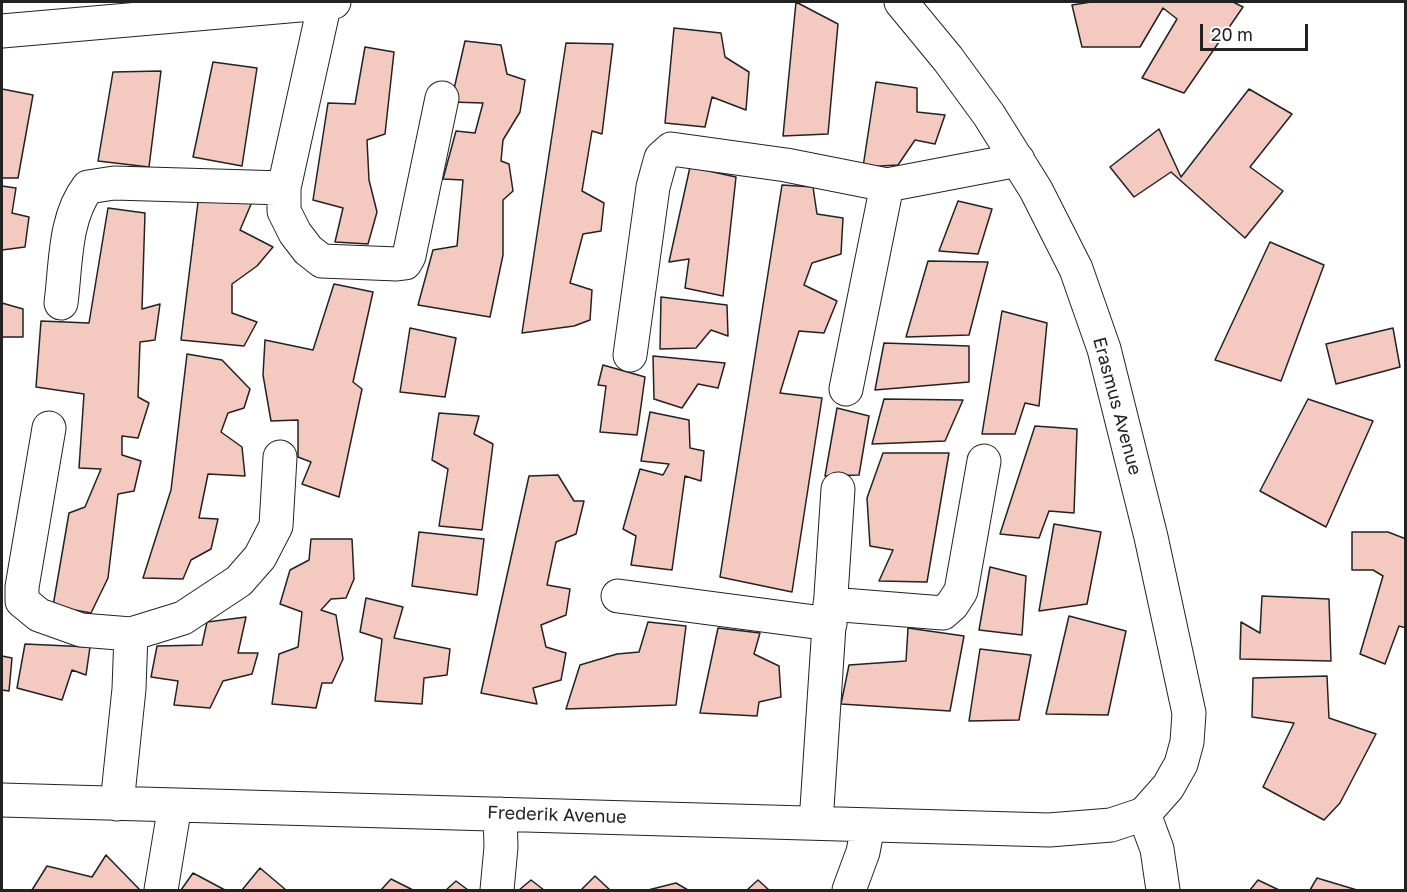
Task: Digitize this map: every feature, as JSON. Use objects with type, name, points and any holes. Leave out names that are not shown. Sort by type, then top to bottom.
[{"type":"street","points":[[325,2],[284,188],[284,211],[295,233],[308,250],[322,261],[405,263],[409,256],[442,98]]},
{"type":"street","points":[[2,31],[334,2]]},
{"type":"street","name":"Erasmus Avenue","points":[[901,2],[948,59],[989,115],[1036,190],[1076,269],[1104,349],[1151,537],[1189,713],[1187,742],[1181,764],[1168,788],[1144,814],[1111,825]]},
{"type":"street","points":[[630,355],[653,187],[661,158],[671,149],[786,165],[887,185],[1018,160]]},
{"type":"street","points":[[61,303],[72,218],[78,199],[88,187],[114,183],[284,188]]},
{"type":"street","points":[[846,389],[887,185]]},
{"type":"street","points":[[50,428],[22,587],[22,601],[39,615],[81,630],[131,634],[183,618],[239,581],[260,556],[276,526],[280,457]]},
{"type":"street","points":[[618,596],[830,614],[943,613],[952,605],[961,591],[984,461]]},
{"type":"street","points":[[816,823],[838,489]]},
{"type":"street","points":[[117,804],[129,689],[131,634]]},
{"type":"street","name":"Frederik Avenue","points":[[2,800],[868,826],[1049,830],[1111,825]]},
{"type":"street","points":[[161,891],[175,805]]},
{"type":"street","points":[[497,891],[501,847],[500,814]]},
{"type":"street","points":[[1144,814],[1157,849],[1163,891]]},
{"type":"street","points":[[849,891],[863,852],[868,826]]},
{"type":"building","points":[[796,2],[838,24],[828,134],[783,136]]},
{"type":"building","points":[[1091,2],[1233,2],[1243,7],[1184,93],[1142,78],[1177,19],[1163,8],[1140,47],[1082,47],[1072,5]]},
{"type":"building","points":[[674,28],[721,33],[725,57],[749,72],[746,110],[712,97],[705,127],[665,123]]},
{"type":"building","points":[[465,41],[501,45],[507,74],[525,80],[520,112],[503,140],[501,161],[509,164],[513,191],[503,200],[503,255],[490,317],[418,305],[433,250],[457,246],[463,180],[443,179],[456,131],[475,133],[483,103],[451,102]]},
{"type":"building","points":[[566,43],[613,44],[602,134],[592,131],[582,191],[604,203],[601,231],[583,234],[570,283],[592,290],[590,320],[574,326],[522,333]]},
{"type":"building","points":[[365,47],[394,52],[385,134],[367,140],[369,180],[377,212],[368,244],[335,242],[343,208],[313,200],[328,103],[355,104]]},
{"type":"building","points":[[213,62],[257,68],[242,166],[193,157]]},
{"type":"building","points":[[161,71],[149,167],[98,161],[113,72]]},
{"type":"building","points":[[876,82],[917,88],[917,112],[945,115],[935,144],[915,140],[898,165],[863,167]]},
{"type":"building","points":[[2,89],[33,95],[18,178],[2,178]]},
{"type":"building","points":[[1249,89],[1292,114],[1250,167],[1283,191],[1245,238],[1171,172],[1134,197],[1110,167],[1159,129],[1181,177]]},
{"type":"building","points":[[690,167],[736,177],[723,296],[685,288],[689,259],[669,262]]},
{"type":"building","points":[[782,185],[813,187],[817,214],[843,218],[841,254],[812,263],[804,285],[837,301],[824,333],[799,331],[780,393],[822,398],[792,592],[720,577]]},
{"type":"building","points":[[2,186],[16,188],[12,213],[29,217],[25,247],[2,250]]},
{"type":"building","points":[[958,201],[992,209],[978,254],[939,251]]},
{"type":"building","points":[[198,202],[252,202],[240,230],[273,247],[257,266],[232,284],[232,313],[257,322],[244,346],[181,340]]},
{"type":"building","points":[[108,208],[145,213],[142,309],[160,304],[155,340],[140,342],[138,397],[149,403],[138,438],[122,436],[122,455],[141,461],[134,491],[118,494],[108,578],[91,613],[53,606],[69,513],[85,507],[101,469],[79,468],[84,394],[36,387],[41,321],[89,323]]},
{"type":"building","points":[[1270,242],[1324,265],[1281,381],[1215,360]]},
{"type":"building","points":[[928,261],[988,262],[969,335],[906,337]]},
{"type":"building","points":[[334,284],[373,292],[353,382],[362,389],[339,497],[302,484],[311,462],[298,457],[298,420],[271,421],[263,375],[265,340],[313,350]]},
{"type":"building","points":[[661,297],[727,305],[728,336],[711,330],[696,348],[660,349]]},
{"type":"building","points":[[2,303],[23,309],[23,337],[2,337]]},
{"type":"building","points":[[1002,311],[1047,323],[1039,406],[1025,403],[1015,434],[982,434]]},
{"type":"building","points":[[410,328],[456,338],[445,397],[400,392]]},
{"type":"building","points":[[1393,328],[1400,367],[1336,384],[1326,344]]},
{"type":"building","points":[[884,343],[969,346],[969,382],[875,390]]},
{"type":"building","points":[[187,354],[222,360],[250,389],[244,408],[228,413],[221,432],[242,447],[245,476],[208,474],[199,518],[218,519],[211,549],[191,560],[183,579],[143,578],[171,490]]},
{"type":"building","points":[[653,356],[725,363],[718,388],[698,384],[682,408],[654,399]]},
{"type":"building","points":[[603,365],[645,377],[637,435],[600,432],[606,386],[598,385]]},
{"type":"building","points":[[884,399],[963,400],[945,441],[872,444]]},
{"type":"building","points":[[1308,399],[1373,421],[1326,527],[1260,491]]},
{"type":"building","points":[[837,408],[869,416],[859,475],[825,476]]},
{"type":"building","points":[[650,412],[689,420],[690,448],[704,451],[701,481],[685,476],[672,570],[631,565],[636,536],[623,529],[640,469],[663,475],[669,464],[641,461]]},
{"type":"building","points":[[439,413],[479,416],[474,434],[493,444],[482,530],[439,526],[448,469],[432,460]]},
{"type":"building","points":[[1035,426],[1077,429],[1074,513],[1049,511],[1039,538],[1000,534]]},
{"type":"building","points":[[883,453],[949,453],[927,582],[879,581],[893,550],[870,546],[867,498]]},
{"type":"building","points":[[558,475],[574,501],[584,501],[576,534],[556,542],[547,585],[570,589],[566,615],[541,625],[546,647],[566,653],[561,680],[533,688],[537,704],[481,693],[529,476]]},
{"type":"building","points":[[1054,524],[1101,532],[1087,604],[1039,611]]},
{"type":"building","points":[[419,532],[484,539],[477,595],[412,586]]},
{"type":"building","points":[[1352,532],[1388,532],[1406,539],[1406,628],[1399,626],[1385,664],[1360,654],[1383,576],[1373,570],[1352,570]]},
{"type":"building","points":[[311,539],[352,539],[354,579],[346,598],[331,599],[321,610],[336,615],[343,659],[332,683],[322,683],[316,708],[272,704],[279,654],[298,647],[302,612],[280,604],[290,570],[309,560]]},
{"type":"building","points":[[990,567],[1026,576],[1022,635],[979,630]]},
{"type":"building","points":[[1262,596],[1329,599],[1331,661],[1240,659],[1241,622],[1260,633]]},
{"type":"building","points":[[366,598],[403,607],[394,638],[450,649],[447,675],[424,678],[422,704],[375,701],[382,639],[360,632]]},
{"type":"building","points":[[1069,616],[1126,631],[1108,715],[1046,714]]},
{"type":"building","points":[[246,617],[238,653],[258,653],[252,674],[223,681],[210,708],[174,705],[178,681],[151,677],[157,646],[202,645],[207,622]]},
{"type":"building","points":[[648,622],[686,626],[676,705],[566,709],[580,665],[617,654],[639,652]]},
{"type":"building","points":[[718,628],[760,633],[754,654],[779,666],[781,697],[759,702],[757,716],[700,713]]},
{"type":"building","points":[[908,628],[964,636],[950,711],[841,704],[849,665],[906,661]]},
{"type":"building","points":[[25,644],[90,647],[86,675],[72,670],[62,700],[17,688]]},
{"type":"building","points":[[980,649],[1031,655],[1019,720],[969,721]]},
{"type":"building","points":[[2,656],[12,658],[9,691],[2,690]]},
{"type":"building","points":[[1327,676],[1329,718],[1376,734],[1340,803],[1324,820],[1263,787],[1294,723],[1252,717],[1253,678]]},
{"type":"building","points":[[106,855],[140,890],[32,890],[47,866],[92,877]]},
{"type":"building","points":[[260,868],[286,890],[242,890]]},
{"type":"building","points":[[193,873],[225,890],[181,890]]},
{"type":"building","points":[[595,876],[610,890],[581,890]]},
{"type":"building","points":[[1317,878],[1357,890],[1310,890]]},
{"type":"building","points":[[391,879],[413,890],[381,890]]},
{"type":"building","points":[[531,880],[544,890],[519,890]]},
{"type":"building","points":[[758,880],[769,890],[747,890]]},
{"type":"building","points":[[1258,880],[1279,890],[1250,890]]},
{"type":"building","points":[[456,881],[468,890],[446,890]]},
{"type":"building","points":[[676,883],[688,890],[648,890]]}]
